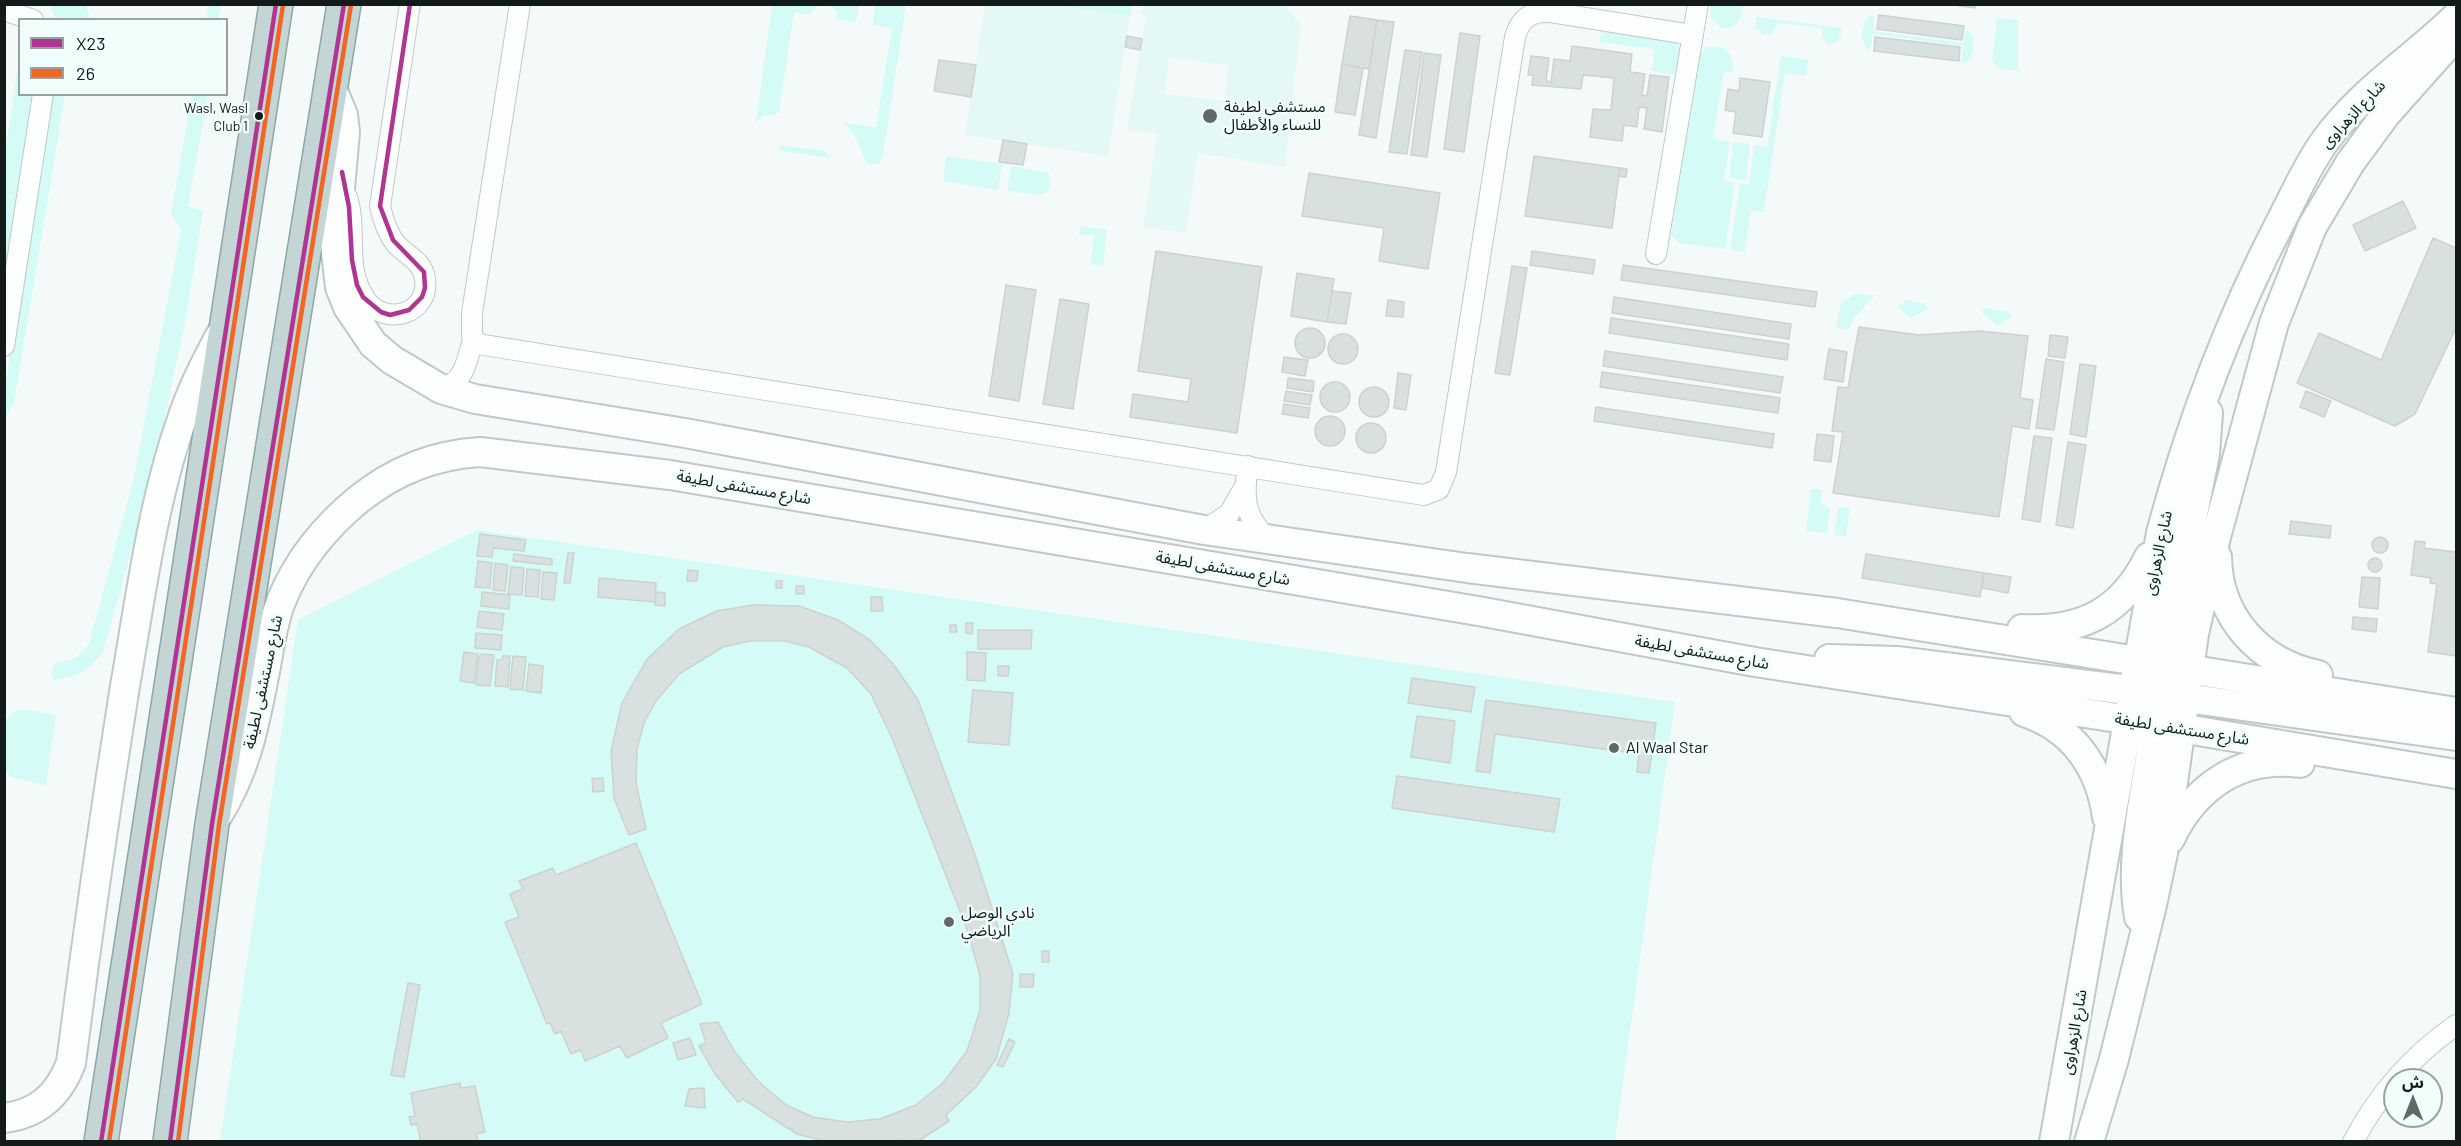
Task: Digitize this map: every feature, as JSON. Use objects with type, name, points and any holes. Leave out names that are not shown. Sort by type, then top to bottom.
[{"type":"highway","points":[[101,1142],[276,4]]},
{"type":"highway","points":[[170,1142],[212,824],[344,4]]},
{"type":"main road","name":"شارع الزهراوى","points":[[2097,1135],[2163,853],[2161,533],[2179,466],[2208,381],[2270,241],[2307,169],[2325,141],[2371,92],[2445,35],[2454,4]]},
{"type":"main road","name":"شارع الزهراوى","points":[[2163,691],[2216,537],[2274,323],[2312,227],[2358,150],[2457,17]]},
{"type":"main road","name":"شارع مستشفى لطيفة","points":[[330,84],[343,115],[345,132],[335,244],[340,287],[348,307],[373,345],[410,373],[441,389],[494,403],[685,433],[1204,530],[1478,569],[1837,614],[1956,632],[2163,691],[2376,762],[2457,774]]},
{"type":"main road","points":[[4,1118],[24,1114],[40,1106],[59,1087],[71,1063],[100,842],[141,592],[165,476],[180,424],[200,374],[225,327]]},
{"type":"main road","points":[[2143,940],[2137,905],[2137,870],[2163,691],[2205,454],[2208,381]]},
{"type":"main road","points":[[670,475],[660,460],[661,447],[671,436],[685,433]]},
{"type":"main road","name":"شارع مستشفى لطيفة","points":[[212,824],[230,798],[249,750],[281,601],[297,567],[317,537],[369,491],[390,477],[422,462],[457,453],[480,452],[670,475],[1478,611],[1755,662],[2128,720]]},
{"type":"main road","points":[[1956,632],[1981,627],[2044,630],[2084,622],[2103,613],[2128,591],[2161,533]]},
{"type":"main road","points":[[2216,537],[2217,563],[2222,589],[2231,614],[2255,646],[2285,666],[2351,683],[2384,701]]},
{"type":"main road","points":[[1755,662],[1803,659],[1897,661],[2120,690],[2163,691],[2457,736]]},
{"type":"main road","points":[[2128,720],[2163,691]]},
{"type":"main road","name":"شارع مستشفى لطيفة","points":[[2163,691],[2384,701],[2457,712]]},
{"type":"main road","points":[[1987,698],[2052,724],[2080,748],[2093,769],[2102,791],[2109,840]]},
{"type":"main road","name":"شارع الزهراوى","points":[[2054,1142],[2109,840],[2128,720]]},
{"type":"main road","points":[[2163,853],[2187,808],[2212,785],[2238,768],[2283,760],[2342,767],[2376,762]]},
{"type":"street","points":[[341,179],[350,209],[352,269],[357,285],[371,307],[380,312],[400,315],[409,311],[423,297],[425,277],[416,260],[397,245],[389,233],[380,206],[410,4]]},
{"type":"street","points":[[441,389],[460,379],[473,340],[471,331],[475,294],[520,4]]},
{"type":"street","points":[[1656,254],[1698,4]]},
{"type":"street","points":[[4,10],[27,18]]},
{"type":"street","points":[[473,340],[484,346],[1246,476],[1424,495],[1439,489],[1446,472],[1515,37],[1522,21],[1530,15],[1549,12],[1693,35]]},
{"type":"street","points":[[4,346],[43,96]]},
{"type":"street","points":[[1204,530],[1229,514],[1246,476]]},
{"type":"street","points":[[1246,476],[1246,511],[1257,530],[1268,539]]},
{"type":"street","points":[[2353,1142],[2378,1100],[2396,1077],[2457,1025]]},
{"type":"shaded area","points":[[1070,4],[1132,5],[1130,16],[1069,7]]},
{"type":"shaded area","points":[[45,5],[86,5],[90,18],[56,18],[51,7]]},
{"type":"shaded area","points":[[209,5],[221,5],[218,18],[206,18]]},
{"type":"shaded area","points":[[772,5],[817,5],[810,15],[794,12],[779,113],[763,117],[756,122]]},
{"type":"shaded area","points":[[829,5],[859,5],[856,22],[836,19],[836,12]]},
{"type":"shaded area","points":[[875,5],[906,5],[883,156],[878,164],[868,164],[856,138],[844,123],[876,127],[892,28],[873,25]]},
{"type":"shaded area","points":[[985,5],[1070,5],[1070,7],[1130,16],[1108,156],[965,135]]},
{"type":"shaded area","name":"مستشفى لطيفة للنساء والأطفال","points":[[1142,5],[1284,5],[1301,25],[1285,167],[1198,153],[1186,233],[1143,227],[1157,134],[1127,130],[1146,15],[1141,14]],"holes":[[[1169,58],[1228,65],[1224,101],[1165,94]]]},
{"type":"shaded area","points":[[1711,5],[1743,5],[1738,22],[1731,27],[1721,28],[1710,16]]},
{"type":"shaded area","points":[[1870,16],[1874,16],[1873,31],[1963,43],[1966,29],[1974,37],[1972,57],[1966,63],[1961,63],[1963,46],[1873,34],[1870,51],[1864,45],[1862,32]]},
{"type":"shaded area","points":[[1756,17],[1842,28],[1841,36],[1836,43],[1827,44],[1822,37],[1822,28],[1778,23],[1772,34],[1763,35],[1756,27]]},
{"type":"shaded area","points":[[1997,18],[2018,20],[2018,71],[1999,69],[1992,61]]},
{"type":"shaded area","points":[[1601,31],[1677,43],[1682,52],[1679,75],[1652,71],[1654,49],[1600,42]]},
{"type":"shaded area","points":[[1707,47],[1725,49],[1732,60],[1734,73],[1724,72],[1713,139],[1730,142],[1724,181],[1735,183],[1725,249],[1679,243],[1671,235],[1697,58]]},
{"type":"shaded area","points":[[1781,56],[1809,60],[1806,76],[1785,73],[1764,212],[1751,210],[1745,252],[1730,249],[1740,184],[1749,184],[1754,145],[1767,147]]},
{"type":"shaded area","points":[[18,66],[18,96],[33,96],[5,280],[5,152]]},
{"type":"shaded area","points":[[49,96],[65,96],[14,403],[5,418],[4,395]]},
{"type":"shaded area","points":[[192,96],[208,96],[188,206],[203,211],[186,317],[153,474],[103,652],[92,665],[82,672],[53,680],[51,672],[55,663],[77,657],[89,644],[133,482],[181,230],[171,214]]},
{"type":"shaded area","points":[[1733,142],[1750,144],[1746,180],[1729,178]]},
{"type":"shaded area","points":[[779,145],[825,151],[831,158],[780,151]]},
{"type":"shaded area","points":[[946,156],[1002,164],[998,190],[943,181]]},
{"type":"shaded area","points":[[1011,166],[1048,173],[1051,182],[1049,190],[1041,195],[1007,191]]},
{"type":"shaded area","points":[[1080,226],[1107,230],[1103,266],[1091,264],[1094,236],[1079,234]]},
{"type":"shaded area","points":[[1855,294],[1875,295],[1854,318],[1848,330],[1836,328],[1841,303]]},
{"type":"shaded area","points":[[1908,300],[1923,303],[1929,308],[1911,318],[1898,307]]},
{"type":"shaded area","points":[[1987,308],[2009,312],[2012,316],[1997,326],[1982,312]]},
{"type":"shaded area","points":[[1811,489],[1822,490],[1821,502],[1830,509],[1827,533],[1806,531]]},
{"type":"shaded area","points":[[1838,507],[1850,508],[1846,536],[1834,535]]},
{"type":"shaded area","name":"نادي الوصل الرياضي","points":[[477,530],[1675,702],[1615,1141],[220,1142],[298,620]]},
{"type":"shaded area","points":[[23,709],[56,715],[46,786],[12,777],[5,771],[5,720],[15,711]]},
{"type":"building","points":[[1947,4],[1975,4],[1975,8]]},
{"type":"building","points":[[1879,15],[1964,26],[1962,40],[1877,29]]},
{"type":"building","points":[[1350,16],[1377,20],[1369,69],[1342,64]]},
{"type":"building","points":[[1377,20],[1394,22],[1376,138],[1359,135]]},
{"type":"building","points":[[1460,33],[1480,36],[1464,152],[1444,149]]},
{"type":"building","points":[[1127,36],[1142,39],[1140,50],[1125,47]]},
{"type":"building","points":[[1875,37],[1960,47],[1959,61],[1874,51]]},
{"type":"building","points":[[1572,46],[1632,54],[1630,72],[1645,74],[1642,95],[1647,96],[1650,75],[1669,77],[1662,132],[1644,129],[1647,108],[1639,107],[1637,127],[1624,125],[1622,141],[1590,137],[1593,109],[1611,110],[1614,78],[1583,75],[1581,89],[1532,85],[1533,75],[1528,75],[1531,56],[1549,58],[1546,81],[1551,82],[1554,59],[1570,61]]},
{"type":"building","points":[[1405,50],[1422,52],[1407,154],[1389,152]]},
{"type":"building","points":[[1424,53],[1441,55],[1427,157],[1411,155]]},
{"type":"building","points":[[939,60],[976,65],[971,97],[934,91]]},
{"type":"building","points":[[1342,64],[1363,68],[1355,115],[1335,112]]},
{"type":"building","points":[[1740,78],[1770,82],[1762,137],[1733,133],[1736,112],[1725,110],[1728,89],[1739,91]]},
{"type":"building","points":[[1003,140],[1027,144],[1023,165],[999,162]]},
{"type":"building","points":[[1534,156],[1620,168],[1612,228],[1525,216]]},
{"type":"building","points":[[1620,168],[1627,169],[1626,177],[1619,176]]},
{"type":"building","points":[[1309,173],[1440,193],[1428,269],[1379,261],[1384,228],[1302,216]]},
{"type":"building","points":[[2403,201],[2416,228],[2365,251],[2353,225]]},
{"type":"building","points":[[2433,238],[2456,248],[2456,328],[2415,414],[2395,426],[2297,383],[2319,333],[2381,360]]},
{"type":"building","points":[[1156,251],[1262,267],[1237,433],[1130,417],[1133,394],[1188,402],[1191,379],[1138,371]]},
{"type":"building","points":[[1532,251],[1595,260],[1593,274],[1530,265]]},
{"type":"building","points":[[1623,265],[1817,292],[1815,307],[1621,280]]},
{"type":"building","points":[[1512,266],[1527,268],[1510,375],[1495,373]]},
{"type":"building","points":[[1297,273],[1334,279],[1327,322],[1291,316]]},
{"type":"building","points":[[1006,285],[1036,290],[1019,401],[989,396]]},
{"type":"building","points":[[1332,291],[1351,293],[1346,324],[1327,322]]},
{"type":"building","points":[[1614,297],[1791,324],[1789,339],[1612,313]]},
{"type":"building","points":[[1060,299],[1089,304],[1073,409],[1043,404]]},
{"type":"building","points":[[1388,300],[1404,302],[1403,317],[1386,316]]},
{"type":"building","points":[[1611,318],[1789,344],[1787,360],[1609,333]]},
{"type":"building","points":[[1859,327],[1919,335],[1980,331],[2028,336],[2020,398],[2033,400],[2029,429],[2012,426],[1999,517],[1833,493],[1843,432],[1832,431],[1838,387],[1848,388]]},
{"type":"building","points":[[1310,328],[1321,332],[1325,343],[1321,354],[1310,358],[1299,354],[1295,343],[1299,332]]},
{"type":"building","points":[[1343,334],[1354,338],[1358,349],[1354,360],[1343,364],[1332,360],[1328,349],[1332,338]]},
{"type":"building","points":[[2050,335],[2068,337],[2065,358],[2048,356]]},
{"type":"building","points":[[1829,349],[1847,352],[1843,382],[1824,379]]},
{"type":"building","points":[[1605,351],[1783,377],[1780,393],[1603,366]]},
{"type":"building","points":[[1284,357],[1308,360],[1305,376],[1282,372]]},
{"type":"building","points":[[2046,359],[2064,362],[2054,430],[2036,428]]},
{"type":"building","points":[[2080,364],[2096,366],[2086,437],[2070,434]]},
{"type":"building","points":[[1602,372],[1780,398],[1778,413],[1600,387]]},
{"type":"building","points":[[1398,373],[1411,375],[1406,410],[1394,408]]},
{"type":"building","points":[[1288,378],[1314,381],[1313,392],[1287,388]]},
{"type":"building","points":[[1335,382],[1346,386],[1350,397],[1346,408],[1335,412],[1324,408],[1320,397],[1324,386]]},
{"type":"building","points":[[1374,387],[1385,391],[1389,402],[1385,413],[1374,417],[1363,413],[1359,402],[1363,391]]},
{"type":"building","points":[[1286,391],[1312,395],[1310,405],[1284,401]]},
{"type":"building","points":[[2306,391],[2331,401],[2324,417],[2300,407]]},
{"type":"building","points":[[1284,404],[1310,408],[1308,418],[1282,414]]},
{"type":"building","points":[[1596,407],[1774,434],[1772,448],[1594,421]]},
{"type":"building","points":[[1330,416],[1341,420],[1345,431],[1341,442],[1330,446],[1319,442],[1315,431],[1319,420]]},
{"type":"building","points":[[1371,423],[1382,427],[1386,438],[1382,449],[1371,453],[1360,449],[1356,438],[1360,427]]},
{"type":"building","points":[[1817,434],[1834,436],[1831,462],[1814,460]]},
{"type":"building","points":[[2034,436],[2052,438],[2040,522],[2022,519]]},
{"type":"building","points":[[2068,442],[2086,445],[2073,528],[2056,525]]},
{"type":"building","points":[[2291,521],[2331,526],[2330,538],[2289,534]]},
{"type":"building","points":[[480,534],[526,540],[524,551],[493,548],[492,557],[477,556]]},
{"type":"building","points":[[2380,537],[2386,539],[2388,545],[2386,551],[2380,553],[2374,551],[2372,545],[2374,539]]},
{"type":"building","points":[[2415,541],[2425,542],[2424,548],[2456,552],[2456,656],[2428,652],[2437,584],[2430,583],[2431,578],[2411,575]]},
{"type":"building","points":[[568,553],[574,553],[570,583],[564,583]]},
{"type":"building","points":[[514,554],[552,559],[552,565],[513,561]]},
{"type":"building","points":[[1866,554],[1984,573],[1980,597],[1862,578]]},
{"type":"building","points":[[2372,558],[2378,558],[2382,565],[2378,572],[2372,572],[2368,568],[2368,562]]},
{"type":"building","points":[[478,561],[492,563],[490,588],[475,587]]},
{"type":"building","points":[[495,563],[508,565],[505,591],[493,590]]},
{"type":"building","points":[[511,567],[524,568],[522,595],[508,594]]},
{"type":"building","points":[[527,569],[540,570],[538,597],[525,596]]},
{"type":"building","points":[[688,570],[698,571],[697,581],[687,581]]},
{"type":"building","points":[[543,572],[557,573],[554,600],[541,599]]},
{"type":"building","points":[[1984,573],[2011,577],[2008,593],[1982,588]]},
{"type":"building","points":[[2362,577],[2380,578],[2378,609],[2359,607]]},
{"type":"building","points":[[599,578],[656,583],[655,602],[598,597]]},
{"type":"building","points":[[776,581],[782,581],[782,588],[776,588]]},
{"type":"building","points":[[796,586],[804,586],[804,594],[796,594]]},
{"type":"building","points":[[482,592],[510,595],[509,609],[481,606]]},
{"type":"building","points":[[656,592],[665,593],[665,606],[655,605]]},
{"type":"building","points":[[871,597],[882,597],[883,611],[871,611]]},
{"type":"building","points":[[753,605],[799,606],[838,620],[870,640],[894,665],[918,700],[975,855],[1013,974],[1009,1013],[996,1059],[976,1087],[946,1115],[949,1121],[920,1140],[828,1142],[797,1134],[743,1099],[738,1102],[715,1074],[699,1046],[706,1043],[700,1024],[718,1022],[735,1052],[758,1081],[786,1105],[813,1117],[847,1122],[880,1119],[916,1105],[943,1083],[967,1051],[980,1010],[980,975],[967,929],[892,738],[871,694],[847,668],[809,647],[785,641],[750,641],[723,647],[679,674],[656,701],[644,723],[637,749],[636,783],[646,829],[629,835],[614,798],[611,751],[622,703],[647,659],[679,629],[717,611]]},
{"type":"building","points":[[479,611],[504,614],[502,630],[477,627]]},
{"type":"building","points":[[2353,617],[2377,619],[2376,632],[2352,629]]},
{"type":"building","points":[[966,623],[973,623],[972,634],[966,633]]},
{"type":"building","points":[[950,625],[956,625],[957,632],[950,632]]},
{"type":"building","points":[[978,630],[1032,630],[1031,649],[978,649]]},
{"type":"building","points":[[476,633],[502,635],[501,650],[475,648]]},
{"type":"building","points":[[464,652],[478,654],[474,683],[460,681]]},
{"type":"building","points":[[967,652],[986,653],[985,681],[967,680]]},
{"type":"building","points":[[482,654],[494,655],[490,686],[476,685],[479,657]]},
{"type":"building","points":[[503,656],[510,656],[508,687],[495,686],[497,660],[502,660]]},
{"type":"building","points":[[513,656],[526,657],[523,690],[510,689]]},
{"type":"building","points":[[529,664],[543,666],[541,693],[526,691]]},
{"type":"building","points":[[998,666],[1009,666],[1008,676],[998,676]]},
{"type":"building","points":[[1412,678],[1475,687],[1471,712],[1408,703]]},
{"type":"building","points":[[973,690],[1013,693],[1009,745],[968,742]]},
{"type":"building","points":[[1486,700],[1656,723],[1649,773],[1637,772],[1639,754],[1495,734],[1490,773],[1476,771]]},
{"type":"building","points":[[1417,716],[1455,721],[1450,763],[1411,757]]},
{"type":"building","points":[[1397,776],[1560,799],[1554,832],[1392,808]]},
{"type":"building","points":[[603,778],[604,791],[593,792],[592,779]]},
{"type":"building","points":[[636,843],[702,1004],[661,1023],[668,1038],[627,1058],[620,1046],[585,1061],[581,1050],[571,1054],[561,1031],[555,1034],[550,1023],[547,1024],[505,922],[519,917],[510,894],[523,889],[519,881],[553,868],[556,875]]},
{"type":"building","points":[[1042,951],[1049,951],[1049,962],[1042,962]]},
{"type":"building","points":[[1020,974],[1034,974],[1033,987],[1020,987]]},
{"type":"building","points":[[408,983],[420,985],[404,1077],[391,1075]]},
{"type":"building","points":[[690,1038],[696,1055],[678,1060],[673,1043]]},
{"type":"building","points":[[1009,1039],[1015,1042],[1003,1067],[997,1065]]},
{"type":"building","points":[[460,1083],[461,1088],[475,1086],[485,1132],[476,1134],[478,1142],[421,1142],[417,1124],[411,1125],[409,1117],[415,1116],[411,1093]]},
{"type":"building","points":[[704,1088],[705,1108],[685,1106],[689,1089]]},
{"type":"transit line","name":"X23","points":[[101,1142],[276,4]]},
{"type":"transit line","name":"X23","points":[[170,1142],[212,824],[344,4]]},
{"type":"transit line","name":"X23","points":[[342,172],[349,207],[352,260],[357,285],[363,297],[381,312],[390,315],[409,310],[422,297],[425,288],[424,272],[393,240],[380,206],[410,4]]},
{"type":"transit line","name":"26","points":[[109,1142],[283,5]]},
{"type":"transit line","name":"26","points":[[178,1142],[219,825],[351,5]]},
{"type":"place","name":"Wasl, Wasl Club 1","points":[[259,116]]},
{"type":"place","name":"مستشفى لطيفة للنساء والأطفال","points":[[1210,116]]},
{"type":"place","name":"Al Waal Star","points":[[1614,748]]},
{"type":"place","name":"نادي الوصل الرياضي","points":[[949,922]]}]
